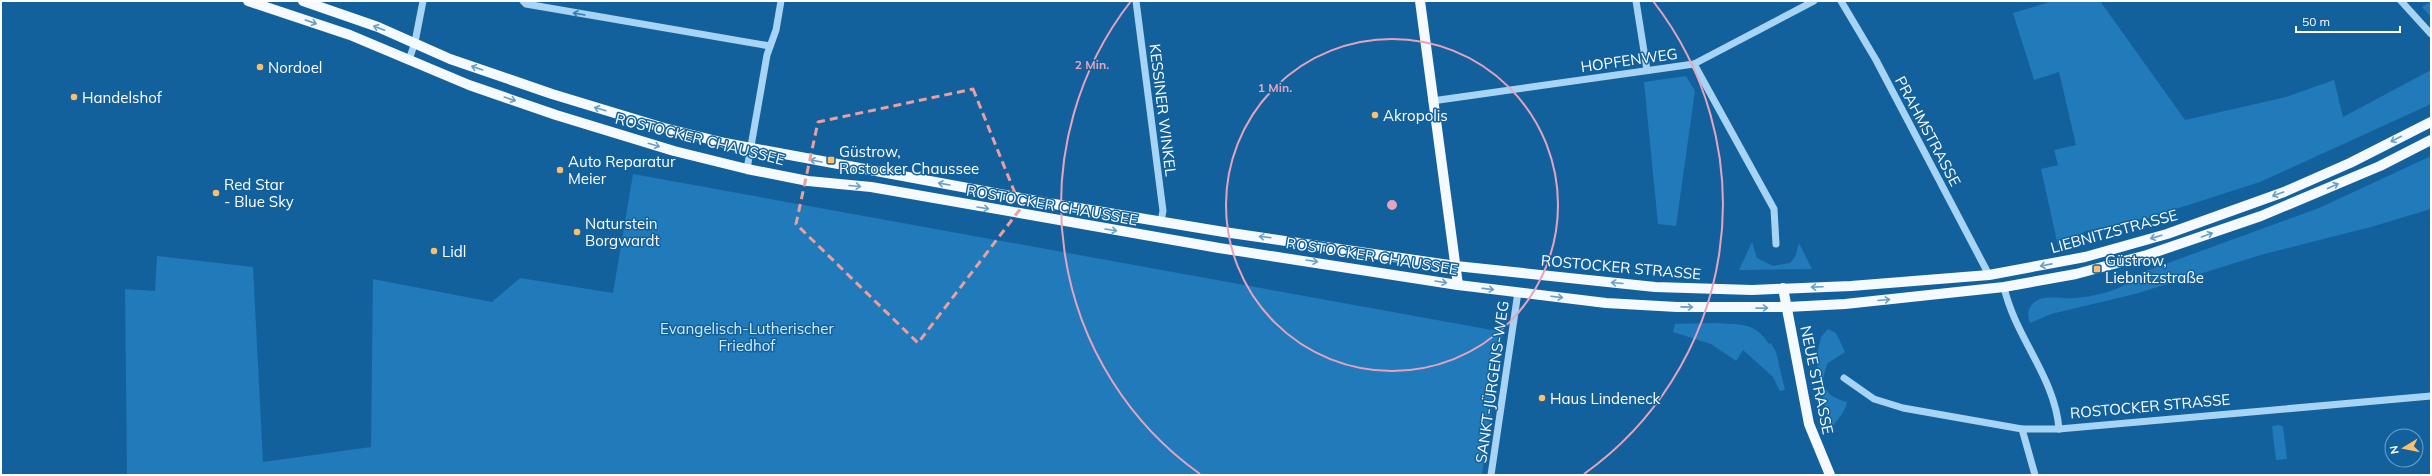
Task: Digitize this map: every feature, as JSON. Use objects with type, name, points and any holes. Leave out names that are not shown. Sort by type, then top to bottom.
[{"type":"main road","name":"ROSTOCKER CHAUSSEE","points":[[248,1],[350,35],[469,85],[556,115],[674,151],[747,169],[808,181],[871,187],[1179,241],[1518,292]]},
{"type":"main road","name":"ROSTOCKER CHAUSSEE","points":[[303,1],[415,42],[450,59],[592,106],[664,128],[751,148],[1048,203],[1456,266]]},
{"type":"main road","points":[[1420,1],[1432,101],[1458,284]]},
{"type":"main road","name":"LIEBNITZSTRASSE","points":[[1783,288],[1851,286],[1989,275],[2092,255],[2197,224],[2317,178],[2431,122]]},
{"type":"main road","name":"LIEBNITZSTRASSE","points":[[1787,307],[1896,299],[2004,286],[2097,269],[2198,238],[2298,202],[2380,166],[2431,140]]},
{"type":"main road","name":"ROSTOCKER STRASSE","points":[[1456,266],[1655,287],[1708,290],[1783,288]]},
{"type":"main road","name":"NEUE STRASSE","points":[[1783,288],[1808,424],[1830,475]]},
{"type":"main road","points":[[1518,292],[1606,303],[1677,307],[1787,307]]},
{"type":"street","points":[[409,60],[415,42],[423,1]]},
{"type":"street","points":[[523,1],[526,4],[618,21],[770,46]]},
{"type":"street","points":[[747,169],[767,55],[776,30],[781,1]]},
{"type":"street","name":"KESSINER WINKEL","points":[[1136,1],[1163,211],[1161,221]]},
{"type":"street","points":[[1636,1],[1647,70]]},
{"type":"street","name":"HOPFENWEG","points":[[1432,101],[1694,64],[1814,1]]},
{"type":"street","name":"PRAHMSTRASSE","points":[[1841,1],[1876,60],[1989,275]]},
{"type":"street","points":[[2401,1],[2431,34]]},
{"type":"street","points":[[1694,64],[1774,209],[1776,244]]},
{"type":"street","points":[[2004,286],[2014,319],[2053,396],[2059,429]]},
{"type":"street","name":"SANKT-JÜRGENS-WEG","points":[[1491,475],[1518,292]]},
{"type":"street","name":"ROSTOCKER STRASSE","points":[[1844,378],[1874,399],[1903,408],[2022,429],[2059,429],[2431,396]]},
{"type":"street","points":[[2022,429],[2035,475]]},
{"type":"highlighted area","points":[[973,89],[1021,208],[918,343],[796,224],[818,122]]},
{"type":"green space","points":[[2053,1],[2100,1],[2185,120],[2286,97],[2334,80],[2343,117],[2431,70],[2431,104],[2260,182],[2148,218],[2086,231],[2058,246],[2041,169],[2058,165],[2054,150],[2076,145],[2059,72],[2034,80],[2013,13]]},
{"type":"green space","points":[[2431,1],[2431,17],[2422,7]]},
{"type":"green space","points":[[1686,76],[1695,91],[1676,226],[1658,224],[1644,82]]},
{"type":"green space","points":[[2431,156],[2431,209],[2371,227],[2264,254],[2135,294],[2051,314],[2030,323],[2028,312],[2030,306],[2038,300],[2046,298],[2085,297],[2113,290],[2131,282],[2146,271],[2319,208]]},
{"type":"green space","name":"Evangelisch-Lutherischer Friedhof","points":[[633,174],[1503,332],[1482,475],[127,475],[125,289],[155,291],[157,256],[253,267],[263,462],[371,447],[373,279],[492,302],[520,278],[613,293]]},
{"type":"green space","points":[[1752,242],[1757,258],[1773,266],[1790,263],[1795,257],[1799,243],[1812,269],[1739,270]]},
{"type":"green space","points":[[1675,324],[1739,324],[1752,328],[1758,331],[1769,344],[1771,343],[1776,352],[1785,390],[1780,391],[1773,377],[1743,350],[1736,361],[1711,344],[1673,332]]},
{"type":"green space","points":[[1828,329],[1836,333],[1845,352],[1828,363],[1825,371],[1824,383],[1829,393],[1839,400],[1847,402],[1830,434],[1816,358],[1821,337]]},
{"type":"green space","points":[[2280,425],[2283,427],[2287,459],[2276,460],[2272,426]]},
{"type":"place","name":"Nordoel","points":[[260,67]]},
{"type":"place","name":"Handelshof","points":[[74,97]]},
{"type":"place","name":"Akropolis","points":[[1375,115]]},
{"type":"place","name":"Güstrow, Rostocker Chaussee","points":[[831,160]]},
{"type":"place","name":"Auto Reparatur Meier","points":[[560,170]]},
{"type":"place","name":"Red Star - Blue Sky","points":[[216,193]]},
{"type":"place","name":"Naturstein Borgwardt","points":[[577,232]]},
{"type":"place","name":"Lidl","points":[[434,251]]},
{"type":"place","name":"Güstrow, Liebnitzstraße","points":[[2097,269]]},
{"type":"place","name":"Haus Lindeneck","points":[[1542,398]]}]
